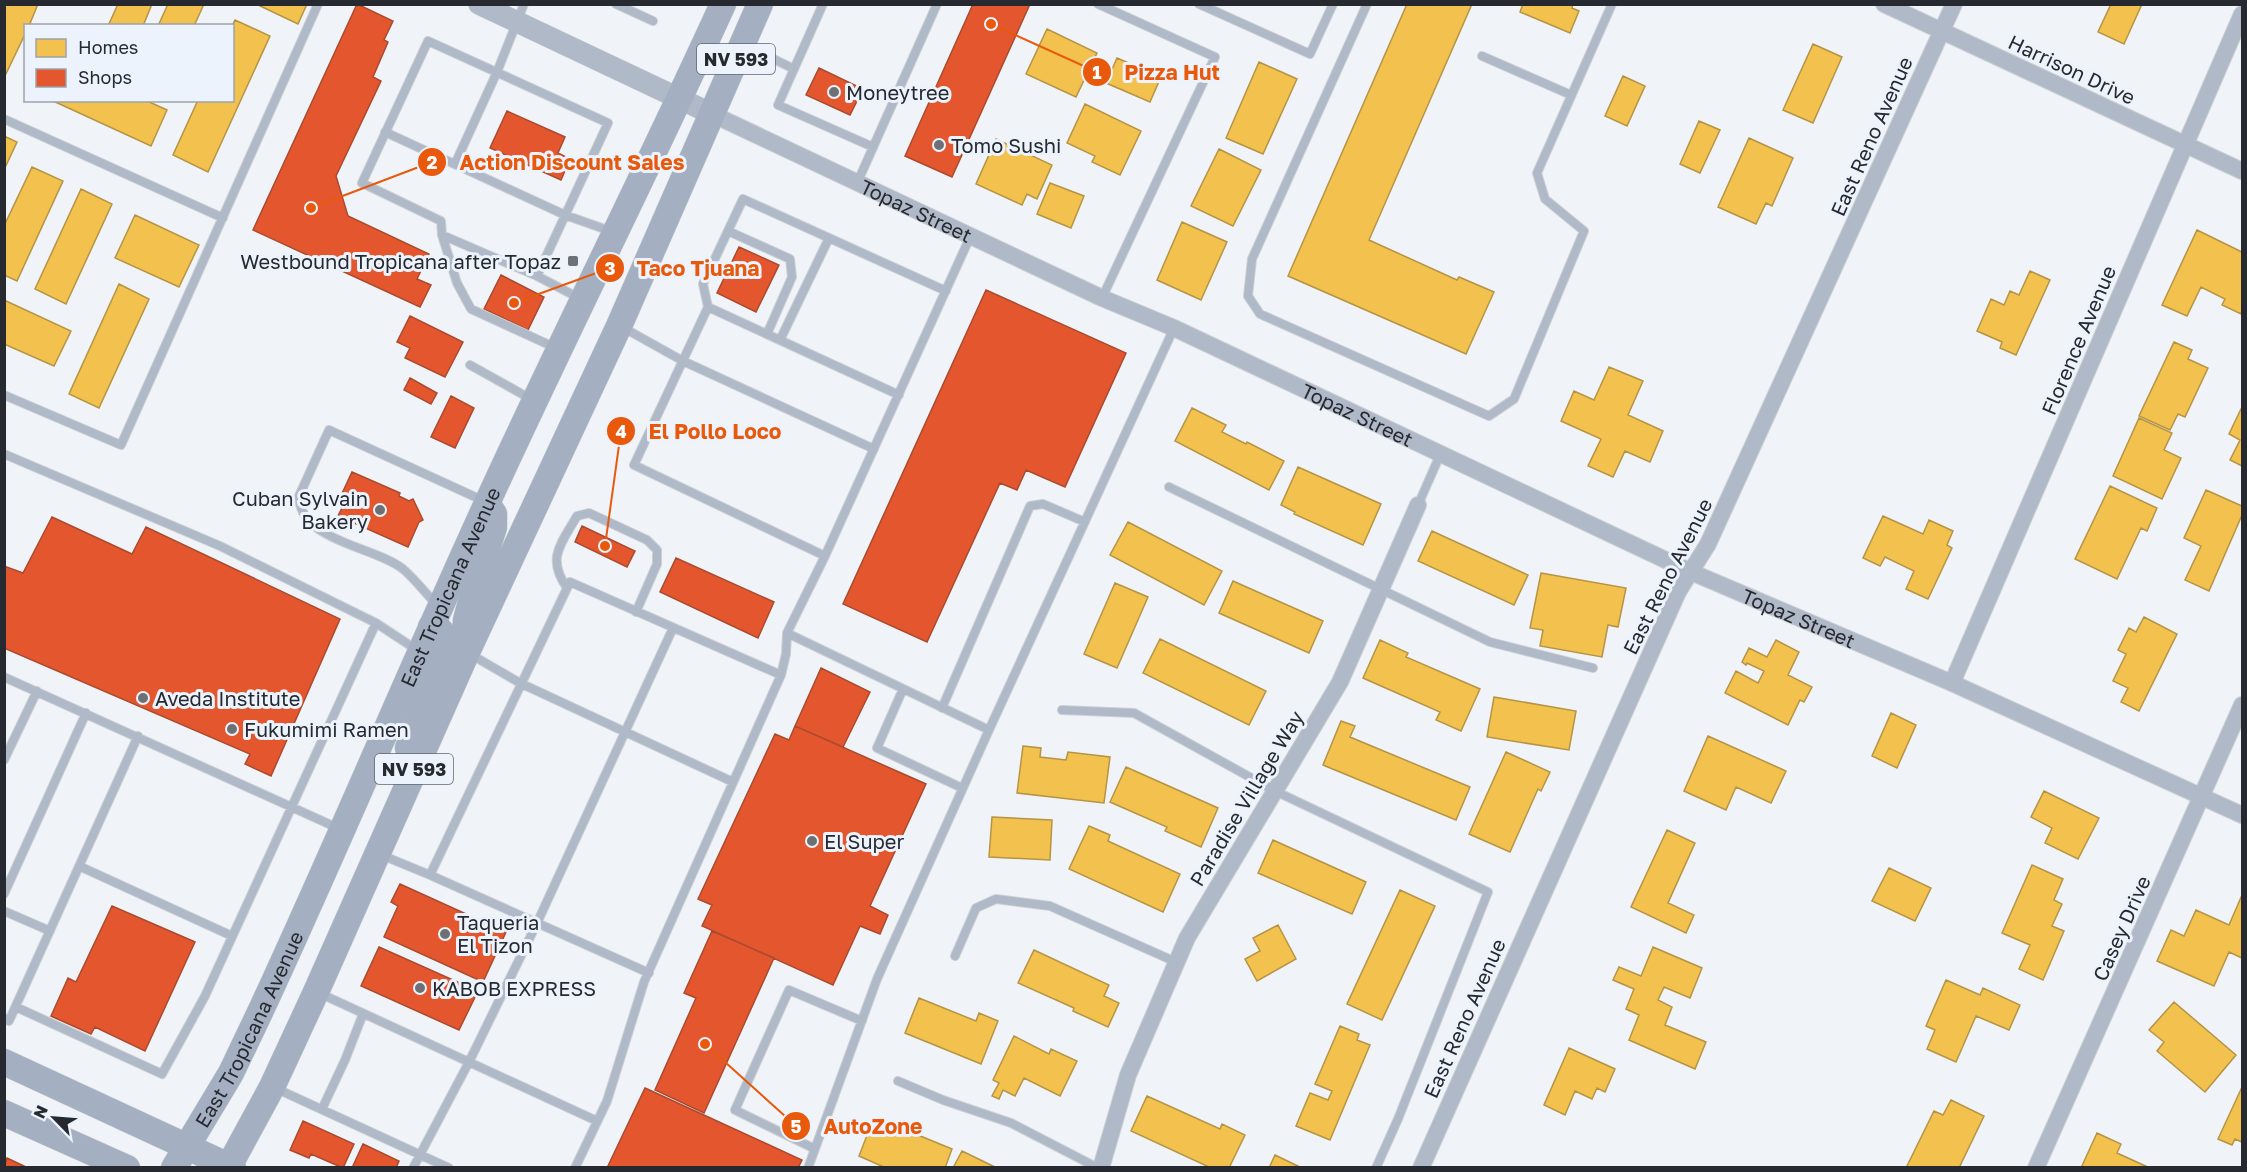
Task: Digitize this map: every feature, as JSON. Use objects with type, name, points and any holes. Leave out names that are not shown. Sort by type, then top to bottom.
[{"type":"main road","name":"East Tropicana Avenue","points":[[181,1157],[231,1073],[342,830],[487,502],[681,98],[723,4]]},
{"type":"main road","name":"NV 593","points":[[230,1167],[272,1087],[316,992],[467,652],[619,326],[760,4]]},
{"type":"main road","points":[[467,652],[466,621],[494,527],[494,514],[487,502]]},
{"type":"main road","points":[[388,826],[395,791],[407,751],[444,651],[445,637],[436,618]]},
{"type":"main road","points":[[4,1062],[181,1157],[230,1167]]},
{"type":"main road","points":[[4,1113],[127,1167]]},
{"type":"street","name":"Topaz Street","points":[[479,4],[520,13],[712,114],[1102,298],[1174,328],[1691,572],[1952,683],[2242,815]]},
{"type":"street","name":"Harrison Drive","points":[[1884,4],[2242,171]]},
{"type":"street","name":"East Reno Avenue","points":[[1421,1167],[1678,592],[1708,543],[1953,4]]},
{"type":"street","name":"Florence Avenue","points":[[1952,683],[2242,14]]},
{"type":"street","name":"Paradise Village Way","points":[[1100,1167],[1128,1075],[1187,938],[1341,682],[1418,504]]},
{"type":"street","name":"Casey Drive","points":[[2036,1167],[2242,705]]},
{"type":"lane","points":[[4,395],[121,445],[318,4]]},
{"type":"lane","points":[[616,4],[653,21]]},
{"type":"lane","points":[[823,4],[778,105],[873,147]]},
{"type":"lane","points":[[858,181],[937,4]]},
{"type":"lane","points":[[1098,4],[1215,57],[1102,298]]},
{"type":"lane","points":[[1199,4],[1310,54],[1333,4]]},
{"type":"lane","points":[[1366,4],[1252,259],[1248,296],[1260,314],[1489,416],[1514,399],[1584,231],[1545,199],[1537,173],[1612,4]]},
{"type":"lane","points":[[455,164],[497,72],[520,13]]},
{"type":"lane","points":[[537,276],[608,123],[428,41],[362,183],[441,221],[442,235],[457,283],[471,309],[559,349]]},
{"type":"lane","points":[[742,44],[794,69]]},
{"type":"lane","points":[[1482,56],[1571,95]]},
{"type":"lane","points":[[4,119],[223,218]]},
{"type":"lane","points":[[385,132],[565,214],[616,233]]},
{"type":"lane","points":[[825,556],[634,465],[708,306],[704,284],[728,231],[743,199],[946,291]]},
{"type":"lane","points":[[728,231],[790,259],[792,277],[767,334]]},
{"type":"lane","points":[[442,235],[537,276],[584,300]]},
{"type":"lane","points":[[575,1167],[607,1101],[649,973],[781,675],[786,654],[787,633],[825,556],[971,235]]},
{"type":"lane","points":[[780,340],[829,238]]},
{"type":"lane","points":[[708,306],[899,395]]},
{"type":"lane","points":[[619,326],[683,361],[874,449]]},
{"type":"lane","points":[[808,1167],[877,979],[962,788],[1174,328]]},
{"type":"lane","points":[[470,365],[534,401]]},
{"type":"lane","points":[[436,618],[402,568],[321,531],[305,518],[299,506],[299,496],[329,430],[487,502]]},
{"type":"lane","points":[[4,453],[220,546],[376,623],[420,652]]},
{"type":"lane","name":"Paradise Village Way","points":[[1418,504],[1440,455]]},
{"type":"lane","points":[[1169,487],[1490,642],[1593,668]]},
{"type":"lane","points":[[942,708],[1030,506],[1043,504],[1085,522]]},
{"type":"lane","points":[[567,588],[558,574],[556,560],[563,540],[577,516],[589,513],[647,540],[657,550],[657,564],[636,612]]},
{"type":"lane","points":[[430,875],[520,682],[570,582],[781,675]]},
{"type":"lane","points":[[16,1007],[162,1074],[205,996],[376,623]]},
{"type":"lane","points":[[413,1167],[469,1062],[537,923],[673,628]]},
{"type":"lane","points":[[787,633],[989,730]]},
{"type":"lane","points":[[467,652],[520,682],[733,782]]},
{"type":"lane","points":[[4,677],[342,830]]},
{"type":"lane","points":[[903,689],[877,748],[962,788]]},
{"type":"lane","points":[[4,760],[37,691]]},
{"type":"lane","points":[[1062,710],[1134,713],[1275,791],[1488,892],[1376,1167]]},
{"type":"lane","points":[[4,894],[86,713]]},
{"type":"lane","points":[[4,1018],[9,1020],[16,1007],[138,736]]},
{"type":"lane","points":[[378,854],[649,973]]},
{"type":"lane","points":[[80,866],[232,936]]},
{"type":"lane","points":[[955,956],[976,908],[996,899],[1050,906],[1176,962]]},
{"type":"lane","points":[[4,910],[50,931]]},
{"type":"lane","points":[[814,1149],[735,1110],[789,990],[862,1021]]},
{"type":"lane","points":[[316,992],[597,1122]]},
{"type":"lane","points":[[321,1109],[345,1060],[363,1014]]},
{"type":"lane","points":[[898,1081],[943,1100],[1011,1123],[1100,1167]]},
{"type":"lane","points":[[272,1087],[449,1167]]},
{"type":"building: Homes","points":[[4,4],[38,4],[30,24],[24,24],[24,36],[4,78]]},
{"type":"building: Homes","points":[[118,4],[152,4],[144,24],[109,24]]},
{"type":"building: Homes","points":[[168,4],[204,4],[195,24],[159,24]]},
{"type":"building: Homes","points":[[256,4],[307,4],[298,24]]},
{"type":"building: Homes","points":[[1407,4],[1472,4],[1369,240],[1457,280],[1459,277],[1494,292],[1466,354],[1288,276]]},
{"type":"building: Homes","points":[[1523,4],[1573,4],[1572,8],[1579,11],[1570,33],[1520,12]]},
{"type":"building: Homes","points":[[2111,4],[2142,4],[2124,44],[2098,32]]},
{"type":"building: Homes","points":[[235,20],[270,36],[208,172],[173,155],[197,102],[234,102],[233,24]]},
{"type":"building: Homes","points":[[1047,29],[1097,53],[1076,97],[1026,74]]},
{"type":"building: Homes","points":[[1813,44],[1842,57],[1813,123],[1783,110]]},
{"type":"building: Homes","points":[[1117,58],[1161,77],[1150,102],[1106,83]]},
{"type":"building: Homes","points":[[1259,62],[1297,79],[1263,154],[1226,138]]},
{"type":"building: Homes","points":[[1623,76],[1645,86],[1627,126],[1605,116]]},
{"type":"building: Homes","points":[[55,102],[149,102],[167,110],[151,146]]},
{"type":"building: Homes","points":[[1085,104],[1141,131],[1120,175],[1092,162],[1095,156],[1067,143]]},
{"type":"building: Homes","points":[[1699,121],[1720,130],[1700,173],[1680,164]]},
{"type":"building: Homes","points":[[4,136],[17,142],[4,170]]},
{"type":"building: Homes","points":[[1749,138],[1793,158],[1772,206],[1766,203],[1756,224],[1718,207]]},
{"type":"building: Homes","points":[[996,139],[1052,165],[1037,199],[1027,194],[1022,205],[976,184]]},
{"type":"building: Homes","points":[[1219,149],[1261,170],[1233,226],[1191,206]]},
{"type":"building: Homes","points":[[32,167],[63,181],[17,281],[4,275],[4,226]]},
{"type":"building: Homes","points":[[1050,183],[1084,196],[1071,228],[1037,214]]},
{"type":"building: Homes","points":[[81,189],[112,204],[66,304],[35,289]]},
{"type":"building: Homes","points":[[135,215],[199,245],[179,287],[115,258]]},
{"type":"building: Homes","points":[[1182,222],[1227,242],[1201,300],[1157,280]]},
{"type":"building: Homes","points":[[2197,230],[2242,252],[2241,314],[2222,305],[2225,299],[2201,287],[2187,316],[2162,305]]},
{"type":"building: Homes","points":[[2030,271],[2050,280],[2016,355],[2000,348],[2002,342],[1977,331],[1991,299],[2004,305],[2010,291],[2019,295]]},
{"type":"building: Homes","points":[[119,284],[149,299],[99,408],[69,394]]},
{"type":"building: Homes","points":[[4,300],[71,331],[54,366],[4,344]]},
{"type":"building: Homes","points":[[2174,342],[2192,350],[2188,359],[2208,368],[2185,417],[2178,414],[2170,430],[2139,416]]},
{"type":"building: Homes","points":[[1609,367],[1643,381],[1628,415],[1663,431],[1650,462],[1625,451],[1613,477],[1588,466],[1601,439],[1561,421],[1574,391],[1594,400]]},
{"type":"building: Homes","points":[[1192,408],[1226,425],[1222,432],[1284,461],[1269,490],[1175,441]]},
{"type":"building: Homes","points":[[2241,409],[2242,466],[2230,460],[2240,440],[2229,434]]},
{"type":"building: Homes","points":[[2139,418],[2172,433],[2164,450],[2181,458],[2162,499],[2113,476]]},
{"type":"building: Homes","points":[[1298,467],[1381,504],[1363,545],[1294,514],[1295,512],[1281,505]]},
{"type":"building: Homes","points":[[2110,486],[2157,508],[2147,531],[2141,528],[2117,579],[2075,559]]},
{"type":"building: Homes","points":[[2206,490],[2242,506],[2242,515],[2209,591],[2185,580],[2201,546],[2184,538]]},
{"type":"building: Homes","points":[[1883,516],[1923,534],[1929,520],[1953,531],[1947,545],[1952,548],[1928,599],[1906,589],[1914,571],[1885,557],[1880,566],[1863,558]]},
{"type":"building: Homes","points":[[1128,522],[1222,571],[1204,605],[1110,555]]},
{"type":"building: Homes","points":[[1432,531],[1528,575],[1514,605],[1418,561]]},
{"type":"building: Homes","points":[[1541,573],[1626,588],[1618,627],[1608,625],[1602,657],[1540,646],[1543,630],[1530,628]]},
{"type":"building: Homes","points":[[1233,581],[1323,621],[1309,653],[1219,613]]},
{"type":"building: Homes","points":[[1115,583],[1148,597],[1117,668],[1084,654]]},
{"type":"building: Homes","points":[[2144,617],[2177,634],[2139,711],[2121,702],[2128,688],[2113,681],[2126,654],[2118,650],[2129,628],[2136,632]]},
{"type":"building: Homes","points":[[1160,639],[1266,691],[1249,725],[1143,673]]},
{"type":"building: Homes","points":[[1380,640],[1408,653],[1406,657],[1480,689],[1461,731],[1436,720],[1440,712],[1363,678]]},
{"type":"building: Homes","points":[[1776,640],[1799,652],[1788,675],[1812,687],[1804,702],[1800,700],[1788,725],[1725,693],[1736,671],[1758,683],[1764,671],[1742,662],[1749,648],[1767,657]]},
{"type":"building: Homes","points":[[1494,697],[1576,711],[1569,750],[1487,737]]},
{"type":"building: Homes","points":[[1891,713],[1916,725],[1897,768],[1872,756]]},
{"type":"building: Homes","points":[[1341,721],[1355,726],[1350,737],[1470,787],[1456,820],[1323,765]]},
{"type":"building: Homes","points":[[1708,736],[1786,771],[1771,803],[1736,787],[1726,810],[1684,791]]},
{"type":"building: Homes","points":[[1023,746],[1041,748],[1040,757],[1066,760],[1068,752],[1110,757],[1104,803],[1017,793]]},
{"type":"building: Homes","points":[[1506,752],[1550,772],[1541,791],[1538,789],[1510,852],[1469,834]]},
{"type":"building: Homes","points":[[1126,767],[1218,808],[1201,847],[1165,831],[1167,827],[1110,802]]},
{"type":"building: Homes","points":[[2044,791],[2099,818],[2078,859],[2045,843],[2052,828],[2031,817]]},
{"type":"building: Homes","points":[[992,817],[1052,820],[1050,860],[989,857]]},
{"type":"building: Homes","points":[[1089,826],[1110,835],[1108,841],[1180,874],[1163,912],[1069,869]]},
{"type":"building: Homes","points":[[1667,830],[1695,843],[1668,903],[1694,915],[1686,933],[1631,907]]},
{"type":"building: Homes","points":[[1273,840],[1366,882],[1352,914],[1258,873]]},
{"type":"building: Homes","points":[[2032,865],[2063,879],[2054,900],[2062,904],[2052,926],[2064,931],[2043,980],[2019,969],[2030,945],[2002,933]]},
{"type":"building: Homes","points":[[1889,868],[1931,888],[1915,921],[1872,901]]},
{"type":"building: Homes","points":[[1400,890],[1435,906],[1382,1020],[1347,1004]]},
{"type":"building: Homes","points":[[2242,895],[2242,958],[2229,952],[2214,986],[2157,961],[2171,930],[2184,936],[2196,910],[2229,925]]},
{"type":"building: Homes","points":[[1278,925],[1296,959],[1257,981],[1245,959],[1260,951],[1253,938]]},
{"type":"building: Homes","points":[[1653,947],[1702,968],[1690,998],[1664,987],[1658,1000],[1672,1007],[1665,1025],[1706,1042],[1695,1069],[1629,1040],[1639,1015],[1626,1009],[1634,989],[1613,980],[1619,967],[1641,976]]},
{"type":"building: Homes","points":[[1034,950],[1109,985],[1104,996],[1119,1003],[1108,1027],[1073,1011],[1074,1008],[1018,983]]},
{"type":"building: Homes","points":[[1946,980],[1980,995],[1983,988],[2020,1005],[2009,1030],[1976,1016],[1956,1062],[1927,1049],[1935,1030],[1926,1026]]},
{"type":"building: Homes","points":[[919,998],[976,1021],[979,1013],[998,1021],[981,1064],[905,1033]]},
{"type":"building: Homes","points":[[2174,1002],[2236,1055],[2205,1092],[2157,1051],[2164,1042],[2149,1030]]},
{"type":"building: Homes","points":[[1340,1026],[1359,1034],[1357,1040],[1370,1045],[1330,1140],[1296,1126],[1310,1093],[1328,1100],[1332,1091],[1315,1084]]},
{"type":"building: Homes","points":[[1014,1036],[1049,1054],[1051,1049],[1077,1061],[1060,1096],[1024,1078],[1015,1096],[1003,1090],[999,1099],[992,1096],[999,1083],[993,1080]]},
{"type":"building: Homes","points":[[1569,1048],[1615,1069],[1605,1092],[1597,1088],[1592,1099],[1575,1091],[1565,1115],[1544,1105]]},
{"type":"building: Homes","points":[[2242,1087],[2242,1142],[2235,1139],[2232,1145],[2218,1139]]},
{"type":"building: Homes","points":[[1147,1096],[1220,1129],[1222,1124],[1245,1135],[1229,1168],[1211,1168],[1131,1131]]},
{"type":"building: Homes","points":[[1951,1100],[1984,1116],[1959,1168],[1906,1168],[1934,1111],[1943,1115]]},
{"type":"building: Homes","points":[[874,1117],[952,1149],[945,1168],[886,1168],[859,1156]]},
{"type":"building: Homes","points":[[2097,1133],[2121,1144],[2117,1153],[2150,1168],[2081,1168]]},
{"type":"building: Homes","points":[[962,1151],[997,1168],[953,1168]]},
{"type":"building: Homes","points":[[1275,1155],[1302,1168],[1269,1168]]},
{"type":"building: Shops","points":[[357,4],[393,21],[384,40],[388,42],[373,77],[381,81],[336,176],[348,216],[429,254],[417,279],[431,285],[420,307],[253,230]]},
{"type":"building: Shops","points":[[973,4],[1030,4],[952,177],[905,156]]},
{"type":"building: Shops","name":"Moneytree","points":[[819,68],[863,89],[850,115],[806,95]]},
{"type":"building: Shops","points":[[507,111],[565,137],[558,153],[570,159],[561,180],[490,148]]},
{"type":"building: Shops","points":[[739,247],[779,265],[756,312],[717,293]]},
{"type":"building: Shops","points":[[501,275],[544,297],[528,330],[484,309]]},
{"type":"building: Shops","points":[[986,290],[1126,353],[1065,487],[1026,470],[1017,490],[1000,483],[927,642],[843,604]]},
{"type":"building: Shops","points":[[410,316],[463,342],[445,377],[405,358],[410,348],[397,342]]},
{"type":"building: Shops","points":[[410,378],[437,393],[431,404],[404,390]]},
{"type":"building: Shops","points":[[451,396],[474,408],[455,448],[431,437]]},
{"type":"building: Shops","name":"Cuban Sylvain Bakery","points":[[352,472],[400,493],[399,496],[409,501],[413,499],[423,520],[419,522],[408,547],[338,516],[344,504],[338,502]]},
{"type":"building: Shops","points":[[52,517],[132,554],[146,527],[340,619],[271,776],[245,764],[250,754],[4,648],[4,566],[23,573]]},
{"type":"building: Shops","points":[[582,526],[635,551],[627,567],[575,542]]},
{"type":"building: Shops","points":[[676,558],[774,602],[758,638],[660,592]]},
{"type":"building: Shops","points":[[821,668],[870,692],[843,747],[795,726]]},
{"type":"building: Shops","name":"El Super","points":[[795,726],[926,784],[870,906],[888,915],[880,934],[860,926],[833,985],[702,926],[712,905],[698,899],[775,734],[789,740]]},
{"type":"building: Shops","name":"Taqueria El Tizon","points":[[400,884],[506,932],[483,982],[384,937],[398,906],[391,902]]},
{"type":"building: Shops","points":[[112,906],[195,942],[145,1051],[95,1027],[91,1034],[51,1016],[68,978],[76,982]]},
{"type":"building: Shops","points":[[712,931],[774,958],[704,1113],[655,1090],[696,998],[684,993]]},
{"type":"building: Shops","name":"KABOB EXPRESS","points":[[379,947],[478,991],[459,1030],[361,986]]},
{"type":"building: Shops","points":[[645,1088],[802,1160],[798,1168],[607,1168]]},
{"type":"building: Shops","points":[[303,1121],[354,1144],[343,1168],[311,1154],[309,1158],[290,1150]]},
{"type":"building: Shops","points":[[363,1144],[399,1161],[396,1168],[352,1168]]},
{"type":"building: Shops","points":[[7,1158],[28,1168],[4,1168]]},
{"type":"place","name":"Pizza Hut","points":[[991,24]]},
{"type":"place","name":"Moneytree","points":[[834,92]]},
{"type":"place","name":"Tomo Sushi","points":[[939,145]]},
{"type":"place","name":"Action Discount Sales","points":[[311,208]]},
{"type":"place","name":"Westbound Tropicana after Topaz","points":[[573,261]]},
{"type":"place","name":"Taco Tjuana","points":[[514,303]]},
{"type":"place","name":"Cuban Sylvain Bakery","points":[[380,510]]},
{"type":"place","name":"El Pollo Loco","points":[[605,546]]},
{"type":"place","name":"Aveda Institute","points":[[143,698]]},
{"type":"place","name":"Fukumimi Ramen","points":[[232,729]]},
{"type":"place","name":"El Super","points":[[812,841]]},
{"type":"place","name":"Taqueria El Tizon","points":[[445,934]]},
{"type":"place","name":"KABOB EXPRESS","points":[[420,988]]},
{"type":"place","name":"AutoZone","points":[[705,1044]]}]
